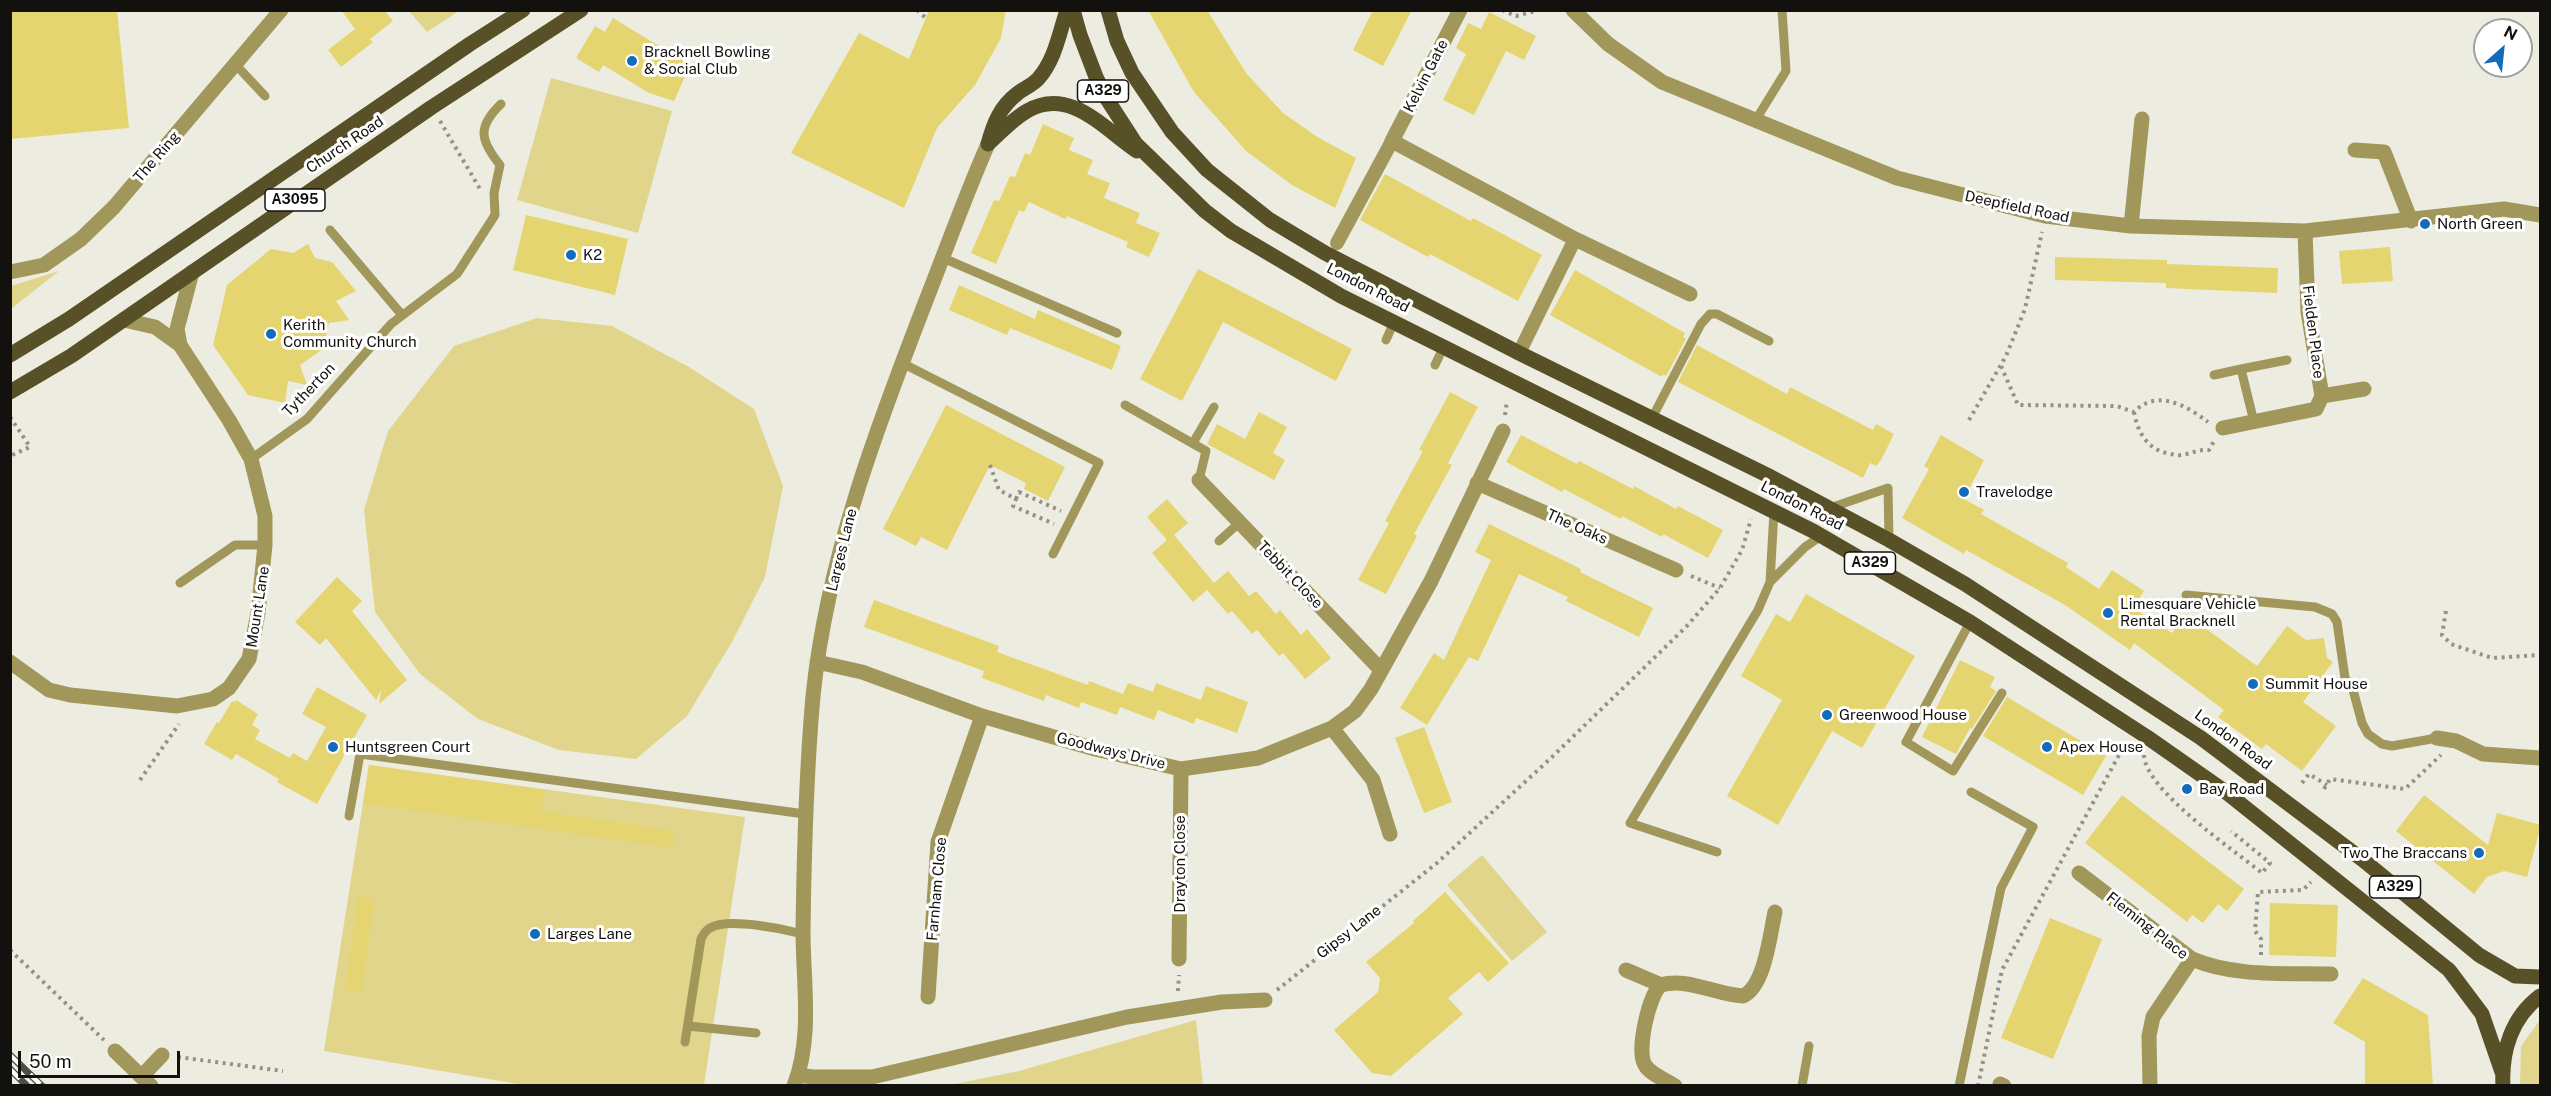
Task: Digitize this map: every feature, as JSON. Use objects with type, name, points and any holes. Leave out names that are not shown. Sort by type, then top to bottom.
[{"type":"main road","name":"Church Road","points":[[10,355],[69,319],[461,50],[523,10]]},
{"type":"main road","name":"Church Road","points":[[10,392],[71,356],[432,107],[581,10]]},
{"type":"main road","points":[[988,144],[999,111],[1020,91],[1036,81],[1044,71],[1053,54],[1066,10]]},
{"type":"main road","name":"London Road","points":[[1073,10],[1087,57],[1105,96],[1136,144],[1205,211],[1231,231],[1341,296],[1821,536],[1970,622],[2147,736],[2227,793],[2449,970],[2482,1014],[2502,1079]]},
{"type":"main road","name":"London Road","points":[[1108,10],[1117,41],[1142,89],[1190,153],[1227,188],[1270,220],[1324,253],[1653,418],[1889,540],[2029,624],[2201,738],[2363,860],[2479,955],[2515,976],[2541,977]]},
{"type":"main road","points":[[988,144],[1030,109],[1046,103],[1061,102],[1078,108],[1152,162]]},
{"type":"main road","name":"A329","points":[[2502,1079],[2504,1052],[2510,1034],[2526,1010],[2541,996]]},
{"type":"street","name":"The Ring","points":[[10,272],[44,265],[81,239],[114,207],[281,10]]},
{"type":"street","name":"Kelvin Gate","points":[[1392,141],[1460,10]]},
{"type":"street","name":"Deepfield Road","points":[[1573,10],[1608,44],[1662,82],[1897,178],[2044,216],[2131,226],[2305,231],[2504,209],[2541,215]]},
{"type":"street","points":[[2131,226],[2142,119]]},
{"type":"street","points":[[1337,243],[1392,141],[1575,239],[1690,294]]},
{"type":"street","name":"Larges Lane","points":[[796,1080],[804,1045],[805,814],[817,662],[839,552],[902,363],[988,144]]},
{"type":"street","points":[[2355,150],[2384,152],[2410,220]]},
{"type":"street","name":"Fielden Place","points":[[2223,428],[2316,409],[2322,396],[2308,312],[2305,231]]},
{"type":"street","points":[[1520,353],[1575,239]]},
{"type":"street","points":[[180,345],[177,329],[192,272]]},
{"type":"street","name":"Mount Lane","points":[[10,662],[49,690],[70,695],[177,706],[193,705],[213,699],[229,688],[249,658],[258,613],[265,545],[265,516],[251,459],[229,420],[180,345],[155,327],[124,320]]},
{"type":"street","name":"Fielden Place","points":[[2322,396],[2364,389]]},
{"type":"street","points":[[1381,670],[1431,581],[1503,431]]},
{"type":"street","name":"Tebbit Close","points":[[1199,480],[1381,670]]},
{"type":"street","name":"The Oaks","points":[[1477,483],[1676,570]]},
{"type":"street","name":"Goodways Drive","points":[[817,662],[862,672],[982,716],[1095,749],[1181,769],[1258,758],[1332,728],[1354,711],[1381,670]]},
{"type":"street","name":"Farnham Close","points":[[928,997],[938,842],[982,716]]},
{"type":"street","points":[[1332,728],[1373,780],[1390,834]]},
{"type":"street","points":[[2437,738],[2456,741],[2483,754],[2541,758]]},
{"type":"street","name":"Drayton Close","points":[[1179,959],[1181,769]]},
{"type":"street","name":"Fleming Place","points":[[2079,873],[2192,959],[2153,1017],[2149,1036],[2150,1086]]},
{"type":"street","points":[[1675,1086],[1648,1069],[1642,1060],[1645,1024],[1655,989],[1669,982],[1736,996],[1747,994],[1756,985],[1761,973],[1775,912]]},
{"type":"street","points":[[2192,959],[2209,966],[2260,972],[2331,974]]},
{"type":"street","points":[[1626,970],[1661,985]]},
{"type":"street","points":[[796,1080],[813,1077],[872,1077],[1127,1017],[1222,1002],[1265,1000]]},
{"type":"street","points":[[115,1051],[146,1081],[162,1055]]},
{"type":"lane","points":[[1755,121],[1786,70],[1782,10]]},
{"type":"lane","points":[[236,65],[265,96]]},
{"type":"lane","points":[[495,215],[494,194],[500,165],[487,149],[483,129],[488,116],[501,104]]},
{"type":"lane","name":"Tytherton","points":[[251,459],[307,419],[391,324],[457,274],[495,215]]},
{"type":"lane","points":[[330,230],[402,315]]},
{"type":"lane","points":[[943,258],[1117,333]]},
{"type":"lane","points":[[1653,418],[1701,324],[1710,314],[1716,314],[1769,341]]},
{"type":"lane","points":[[1386,340],[1394,322]]},
{"type":"lane","points":[[1435,364],[1444,346]]},
{"type":"lane","points":[[2214,375],[2287,360]]},
{"type":"lane","points":[[902,363],[1099,463],[1053,554]]},
{"type":"lane","points":[[2241,369],[2254,422]]},
{"type":"lane","points":[[1125,405],[1206,451],[1199,480]]},
{"type":"lane","points":[[1193,443],[1214,407]]},
{"type":"lane","points":[[1830,508],[1888,488],[1889,540]]},
{"type":"lane","points":[[1717,852],[1629,823],[1758,610],[1770,582],[1774,512]]},
{"type":"lane","points":[[1219,541],[1239,523]]},
{"type":"lane","points":[[1770,582],[1805,547],[1821,536]]},
{"type":"lane","points":[[180,583],[235,545],[265,545]]},
{"type":"lane","points":[[2186,595],[2315,607],[2332,614],[2337,622],[2345,678],[2353,690],[2362,723],[2368,734],[2382,744],[2392,746],[2437,738]]},
{"type":"lane","points":[[1970,622],[1905,742],[1953,771],[2002,693]]},
{"type":"lane","points":[[350,816],[360,754],[805,814]]},
{"type":"lane","points":[[1959,1086],[2001,888],[2033,827],[1971,792]]},
{"type":"lane","points":[[685,1042],[701,939],[710,928],[719,924],[772,926],[803,934]]},
{"type":"lane","points":[[688,1026],[756,1033]]},
{"type":"lane","points":[[1802,1086],[1809,1046]]},
{"type":"path","points":[[917,10],[927,19]]},
{"type":"path","points":[[1502,10],[1516,16],[1539,10]]},
{"type":"path","points":[[432,107],[495,215]]},
{"type":"path","points":[[1969,420],[2001,366],[2025,309],[2044,216]]},
{"type":"path","points":[[2001,366],[2018,405],[2117,406],[2134,412]]},
{"type":"path","points":[[2154,400],[2169,400],[2223,428],[2209,450],[2176,455],[2160,452],[2149,444],[2137,425],[2134,412],[2154,400]]},
{"type":"path","points":[[10,417],[30,447],[10,456]]},
{"type":"path","points":[[990,465],[999,490],[1016,499]]},
{"type":"path","points":[[1065,529],[1013,506],[1019,492],[1072,516]]},
{"type":"path","name":"Gipsy Lane","points":[[1265,1000],[1437,863],[1551,758],[1686,627],[1720,588],[1742,550],[1751,519]]},
{"type":"path","points":[[1676,570],[1720,588]]},
{"type":"path","points":[[2446,610],[2442,634],[2451,644],[2492,658],[2541,655]]},
{"type":"path","points":[[140,780],[193,705]]},
{"type":"path","points":[[1978,1086],[2002,970],[2127,740]]},
{"type":"path","points":[[2302,783],[2308,774],[2325,787],[2330,779],[2405,789],[2456,741]]},
{"type":"path","points":[[2144,752],[2144,763],[2174,803],[2262,873],[2270,863],[2230,831]]},
{"type":"path","points":[[2260,972],[2261,939],[2255,931],[2258,892],[2303,890],[2316,878]]},
{"type":"path","points":[[10,950],[115,1051]]},
{"type":"path","points":[[1178,1009],[1179,959]]},
{"type":"path","points":[[162,1055],[283,1071]]},
{"type":"shaded area","points":[[409,11],[459,11],[427,32]]},
{"type":"shaded area","points":[[551,78],[672,111],[638,233],[517,200]]},
{"type":"shaded area","points":[[59,271],[11,309],[11,286]]},
{"type":"shaded area","points":[[537,318],[612,326],[689,367],[754,409],[783,486],[765,577],[732,642],[687,716],[636,759],[559,750],[478,719],[420,674],[375,612],[364,510],[388,431],[454,346]]},
{"type":"shaded area","name":"Larges Lane","points":[[369,765],[745,817],[704,1085],[524,1085],[324,1051]]},
{"type":"shaded area","points":[[1482,855],[1547,932],[1512,961],[1447,885]]},
{"type":"shaded area","points":[[1196,1020],[1203,1085],[950,1085],[1019,1071]]},
{"type":"shaded area","points":[[2540,1020],[2540,1085],[2520,1085],[2521,1046]]},
{"type":"building","points":[[10,10],[117,10],[129,128],[10,139]]},
{"type":"building","points":[[341,10],[384,10],[393,21],[370,39],[373,42],[341,67],[328,50],[355,29]]},
{"type":"building","points":[[929,10],[1006,10],[1001,38],[975,85],[937,128],[904,208],[791,153],[859,33],[909,59]]},
{"type":"building","points":[[1148,10],[1207,10],[1246,73],[1283,113],[1319,138],[1356,158],[1335,208],[1292,185],[1246,151],[1194,92]]},
{"type":"building","points":[[1373,10],[1412,10],[1383,66],[1353,50]]},
{"type":"building","points":[[1489,12],[1536,36],[1524,60],[1506,51],[1474,115],[1443,100],[1466,54],[1456,48],[1468,23],[1481,29]]},
{"type":"building","name":"Bracknell Bowling & Social Club","points":[[613,18],[690,65],[674,101],[649,93],[603,65],[599,72],[576,58],[595,26],[605,32]]},
{"type":"building","points":[[1043,124],[1074,138],[1069,150],[1093,160],[1087,174],[1110,183],[1104,198],[1140,213],[1136,223],[1160,233],[1149,257],[1126,247],[1128,242],[1067,216],[1065,219],[1029,202],[1024,212],[1019,210],[996,264],[971,253],[994,200],[999,201],[1010,176],[1015,177],[1025,153],[1030,155]]},
{"type":"building","points":[[1385,174],[1471,221],[1473,218],[1542,255],[1518,301],[1430,254],[1428,257],[1360,220]]},
{"type":"building","name":"K2","points":[[526,215],[628,239],[615,295],[513,270]]},
{"type":"building","name":"Kerith Community Church","points":[[308,244],[315,258],[332,262],[356,291],[336,301],[349,320],[329,323],[323,349],[300,365],[307,385],[288,381],[285,403],[248,395],[213,345],[227,285],[271,249],[293,253]]},
{"type":"building","points":[[2390,247],[2393,281],[2342,284],[2339,251]]},
{"type":"building","points":[[2055,257],[2167,260],[2167,264],[2278,268],[2277,293],[2166,288],[2166,283],[2055,280]]},
{"type":"building","points":[[1198,269],[1352,349],[1336,381],[1223,322],[1182,401],[1140,379]]},
{"type":"building","points":[[1575,270],[1685,333],[1683,337],[1686,339],[1666,376],[1663,374],[1662,377],[1550,315]]},
{"type":"building","points":[[959,285],[1035,319],[1038,310],[1121,346],[1112,370],[1010,328],[1007,335],[949,310]]},
{"type":"building","points":[[1697,345],[1787,394],[1790,387],[1873,430],[1876,424],[1894,434],[1881,460],[1876,466],[1870,463],[1863,478],[1678,382]]},
{"type":"building","points":[[1450,392],[1478,407],[1448,463],[1452,465],[1414,534],[1417,536],[1386,594],[1358,580],[1389,523],[1385,521],[1423,451],[1419,450]]},
{"type":"building","points":[[946,405],[1065,467],[1048,501],[1024,489],[1026,483],[990,465],[947,550],[921,537],[916,546],[883,529]]},
{"type":"building","points":[[1259,412],[1287,427],[1273,453],[1285,460],[1274,480],[1207,444],[1217,424],[1245,439]]},
{"type":"building","points":[[1521,435],[1577,464],[1579,461],[1633,489],[1634,486],[1676,509],[1678,506],[1723,530],[1708,558],[1663,534],[1662,537],[1622,516],[1621,519],[1564,489],[1562,492],[1506,462]]},
{"type":"building","points":[[1941,435],[1984,460],[1964,499],[1984,510],[1981,514],[2068,563],[2066,567],[2099,589],[2112,570],[2144,591],[2133,608],[2172,633],[2186,614],[2257,666],[2287,626],[2306,640],[2324,638],[2327,658],[2333,662],[2303,702],[2336,726],[2302,771],[2266,744],[2262,749],[2218,717],[2224,710],[2134,643],[2130,650],[2065,605],[1966,550],[1964,554],[1902,518],[1929,469],[1924,466]]},
{"type":"building","points":[[1167,499],[1188,523],[1174,535],[1214,583],[1228,571],[1249,596],[1256,591],[1276,614],[1280,610],[1301,635],[1307,629],[1331,658],[1305,679],[1283,653],[1279,656],[1257,630],[1252,634],[1232,611],[1228,614],[1207,590],[1193,602],[1152,553],[1167,540],[1147,517]]},
{"type":"building","points":[[1489,524],[1581,569],[1580,572],[1653,608],[1639,637],[1566,601],[1568,597],[1519,574],[1478,661],[1469,657],[1427,725],[1400,708],[1434,653],[1444,660],[1491,560],[1475,552]]},
{"type":"building","points":[[337,577],[362,601],[352,611],[407,680],[379,704],[381,690],[376,700],[326,638],[320,645],[295,622]]},
{"type":"building","name":"Greenwood House","points":[[1806,594],[1915,656],[1862,748],[1832,731],[1778,825],[1727,796],[1782,700],[1741,676],[1776,614],[1790,622]]},
{"type":"building","points":[[874,600],[999,646],[997,652],[1088,685],[1089,681],[1123,694],[1128,683],[1153,692],[1156,683],[1201,700],[1206,686],[1248,702],[1237,733],[1196,718],[1194,724],[1158,710],[1154,720],[1120,707],[1117,715],[1081,702],[1079,708],[1046,695],[1044,701],[982,678],[984,671],[864,627]]},
{"type":"building","points":[[1960,660],[1995,677],[1990,687],[1996,691],[1972,729],[1970,728],[1956,754],[1922,737]]},
{"type":"building","points":[[317,687],[367,715],[317,804],[277,782],[279,779],[236,754],[232,760],[204,744],[232,701],[236,700],[258,714],[252,725],[260,730],[255,739],[290,758],[293,753],[307,761],[326,727],[302,714]]},
{"type":"building","name":"Apex House","points":[[2007,697],[2106,756],[2083,795],[1983,736]]},
{"type":"building","points":[[1424,727],[1452,802],[1424,813],[1395,738]]},
{"type":"building","points":[[369,765],[545,790],[541,811],[674,831],[673,848],[363,803]]},
{"type":"building","points":[[2122,795],[2244,889],[2227,911],[2218,904],[2203,923],[2192,915],[2187,922],[2085,843]]},
{"type":"building","name":"Two The Braccans","points":[[2424,795],[2488,845],[2497,813],[2541,825],[2527,877],[2504,871],[2487,877],[2474,894],[2396,831]]},
{"type":"building","points":[[1445,892],[1509,963],[1488,982],[1479,972],[1448,998],[1463,1014],[1391,1076],[1372,1073],[1334,1030],[1378,992],[1380,978],[1366,962],[1414,923],[1413,921]]},
{"type":"building","points":[[358,897],[374,899],[362,991],[345,990]]},
{"type":"building","points":[[2270,903],[2338,905],[2336,957],[2269,955]]},
{"type":"building","points":[[2050,918],[2102,939],[2053,1059],[2001,1038]]},
{"type":"building","points":[[2363,978],[2428,1015],[2433,1086],[2365,1086],[2365,1042],[2333,1023]]},
{"type":"railway","points":[[10,1055],[42,1086]]},
{"type":"railway","points":[[10,1069],[27,1086]]},
{"type":"place","name":"Bracknell Bowling & Social Club","points":[[632,61]]},
{"type":"place","name":"North Green","points":[[2425,224]]},
{"type":"place","name":"K2","points":[[571,255]]},
{"type":"place","name":"Kerith Community Church","points":[[271,334]]},
{"type":"place","name":"Travelodge","points":[[1964,492]]},
{"type":"place","name":"Limesquare Vehicle Rental Bracknell","points":[[2108,613]]},
{"type":"place","name":"Summit House","points":[[2253,684]]},
{"type":"place","name":"Greenwood House","points":[[1827,715]]},
{"type":"place","name":"Huntsgreen Court","points":[[333,747]]},
{"type":"place","name":"Apex House","points":[[2047,747]]},
{"type":"place","name":"Bay Road","points":[[2187,789]]},
{"type":"place","name":"Two The Braccans","points":[[2479,853]]},
{"type":"place","name":"Larges Lane","points":[[535,934]]}]
